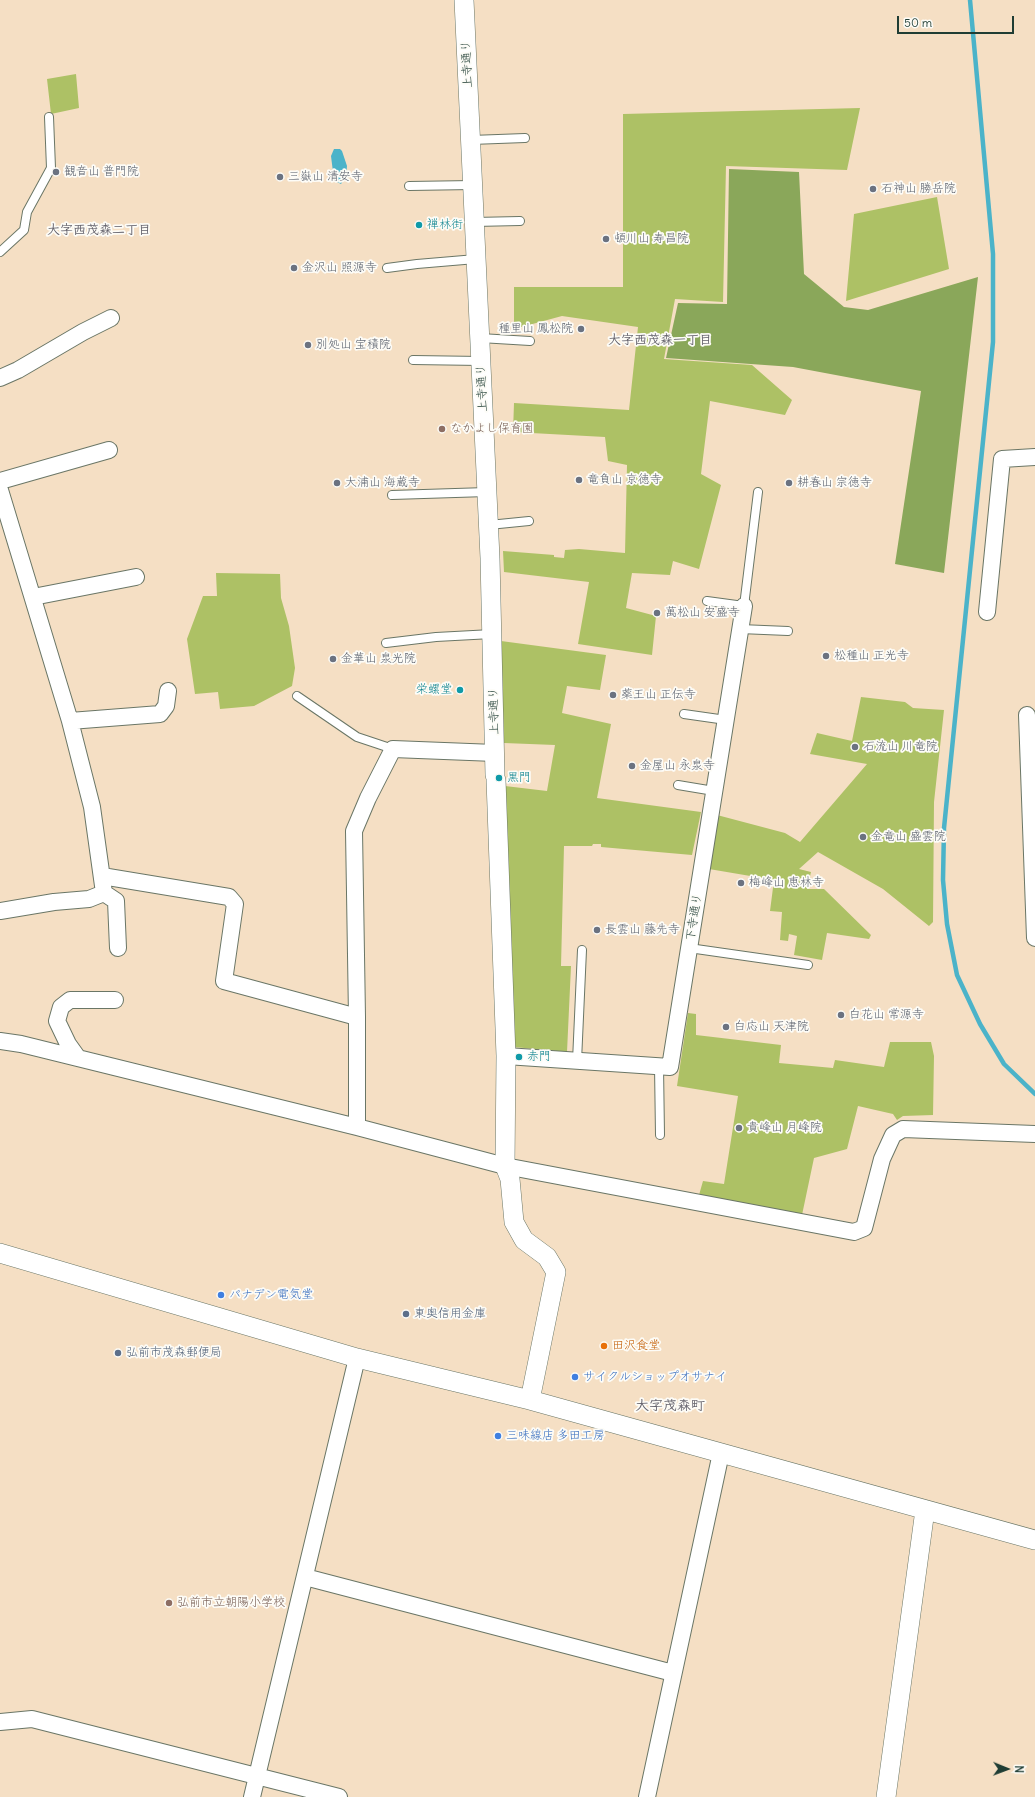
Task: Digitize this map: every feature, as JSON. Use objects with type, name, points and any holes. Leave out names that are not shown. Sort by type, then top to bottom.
[{"type":"street","name":"上寺通り","points":[[464,0],[489,525],[495,753],[506,1056],[505,1166],[510,1179],[514,1222],[524,1240],[547,1257],[556,1272],[530,1400]]},
{"type":"street","points":[[0,378],[18,370],[83,332],[111,318]]},
{"type":"street","points":[[0,481],[109,450]]},
{"type":"street","points":[[987,612],[1002,459],[1035,457]]},
{"type":"street","points":[[0,490],[70,721],[92,807],[104,893],[116,901],[118,948]]},
{"type":"street","points":[[33,597],[136,577]]},
{"type":"street","name":"下寺通り","points":[[659,1066],[670,1067],[744,606]]},
{"type":"street","points":[[70,721],[160,714],[166,706],[168,691]]},
{"type":"street","points":[[1027,715],[1035,938]]},
{"type":"street","points":[[357,1127],[354,831],[368,798],[393,749],[495,753]]},
{"type":"street","points":[[102,876],[229,897],[235,904],[224,981],[357,1017]]},
{"type":"street","points":[[0,911],[89,898],[104,893]]},
{"type":"street","points":[[78,1058],[68,1044],[57,1021],[61,1008],[70,1000],[116,1000]]},
{"type":"street","points":[[0,1041],[78,1058],[357,1127],[505,1166],[854,1232],[864,1228],[882,1160],[893,1135],[904,1129],[1035,1134]]},
{"type":"street","points":[[506,1056],[659,1066]]},
{"type":"street","points":[[0,1253],[357,1358],[530,1400],[1035,1540]]},
{"type":"street","points":[[252,1797],[357,1358]]},
{"type":"street","points":[[647,1797],[721,1453]]},
{"type":"street","points":[[886,1797],[925,1510]]},
{"type":"street","points":[[304,1577],[674,1673]]},
{"type":"street","points":[[0,1722],[32,1719],[339,1797]]},
{"type":"lane","points":[[0,252],[24,230],[27,212],[51,168],[49,117]]},
{"type":"lane","points":[[471,140],[525,138]]},
{"type":"lane","points":[[409,186],[473,185]]},
{"type":"lane","points":[[474,222],[520,221]]},
{"type":"lane","points":[[387,268],[476,259]]},
{"type":"lane","points":[[480,338],[530,341]]},
{"type":"lane","points":[[413,360],[481,361]]},
{"type":"lane","points":[[392,495],[487,492]]},
{"type":"lane","points":[[707,601],[744,606],[758,492]]},
{"type":"lane","points":[[489,525],[529,521]]},
{"type":"lane","points":[[740,629],[788,631]]},
{"type":"lane","points":[[386,643],[436,637],[492,634]]},
{"type":"lane","points":[[297,696],[357,737],[393,749]]},
{"type":"lane","points":[[684,714],[726,720]]},
{"type":"lane","points":[[678,785],[714,791]]},
{"type":"lane","points":[[689,948],[808,965]]},
{"type":"lane","points":[[577,1061],[582,950]]},
{"type":"lane","points":[[659,1066],[660,1135]]},
{"type":"green space","points":[[76,74],[79,108],[51,114],[47,79]]},
{"type":"green space","points":[[860,108],[847,170],[726,166],[723,302],[675,299],[664,359],[752,365],[792,400],[785,415],[710,401],[701,474],[721,485],[699,569],[673,561],[670,575],[632,573],[626,608],[656,616],[652,655],[578,644],[589,582],[504,572],[503,551],[554,555],[554,557],[564,558],[565,550],[579,549],[625,553],[627,465],[608,461],[605,437],[513,432],[514,403],[629,410],[638,327],[562,316],[514,329],[514,287],[623,287],[623,114]]},
{"type":"green space","points":[[729,169],[799,172],[804,274],[844,307],[868,310],[978,277],[944,573],[895,564],[921,391],[793,367],[666,358],[678,303],[727,304]]},
{"type":"green space","points":[[937,197],[949,269],[846,301],[854,214]]},
{"type":"green space","points":[[216,573],[280,574],[281,598],[289,626],[295,668],[292,686],[254,706],[220,709],[218,692],[195,694],[187,639],[203,596],[217,596]]},
{"type":"green space","points":[[501,641],[606,655],[600,690],[567,686],[562,713],[611,724],[597,798],[701,812],[692,855],[601,847],[601,844],[593,844],[592,846],[564,846],[561,966],[571,966],[567,1052],[514,1047],[505,786],[547,791],[555,745],[504,743]]},
{"type":"green space","points":[[861,697],[905,702],[913,708],[944,710],[934,802],[933,922],[929,926],[883,889],[818,852],[799,869],[811,872],[807,889],[824,889],[871,935],[869,939],[827,933],[822,960],[794,955],[797,936],[789,934],[788,941],[780,940],[782,912],[770,911],[774,880],[709,869],[717,815],[785,833],[800,842],[867,764],[810,754],[817,733],[852,741]]},
{"type":"green space","points":[[688,1013],[696,1014],[696,1035],[781,1045],[779,1063],[833,1068],[835,1060],[884,1067],[890,1042],[931,1042],[934,1056],[933,1115],[903,1116],[897,1120],[893,1114],[858,1106],[847,1149],[814,1158],[802,1215],[699,1195],[703,1181],[724,1184],[738,1096],[677,1086]]},
{"type":"water","points":[[334,149],[340,149],[342,151],[347,166],[346,176],[341,184],[337,182],[333,172],[331,156]]},
{"type":"waterway","points":[[970,0],[993,254],[993,342],[944,828],[943,880],[947,924],[957,975],[980,1024],[1004,1064],[1035,1094]]},
{"type":"place","name":"観音山 普門院","points":[[56,172]]},
{"type":"place","name":"三嶽山 清安寺","points":[[280,177]]},
{"type":"place","name":"石神山 勝岳院","points":[[873,189]]},
{"type":"place","name":"禅林街","points":[[419,225]]},
{"type":"place","name":"頓川山 寿昌院","points":[[606,239]]},
{"type":"place","name":"金沢山 照源寺","points":[[294,268]]},
{"type":"place","name":"種里山 鳳松院","points":[[581,329]]},
{"type":"place","name":"別処山 宝積院","points":[[308,345]]},
{"type":"place","name":"なかよし保育園","points":[[442,429]]},
{"type":"place","name":"竜負山 京徳寺","points":[[579,480]]},
{"type":"place","name":"大浦山 海蔵寺","points":[[337,483]]},
{"type":"place","name":"耕春山 宗徳寺","points":[[789,483]]},
{"type":"place","name":"萬松山 安盛寺","points":[[657,613]]},
{"type":"place","name":"松種山 正光寺","points":[[826,656]]},
{"type":"place","name":"金華山 泉光院","points":[[333,659]]},
{"type":"place","name":"栄螺堂","points":[[460,690]]},
{"type":"place","name":"薬王山 正伝寺","points":[[613,695]]},
{"type":"place","name":"石流山 川竜院","points":[[855,747]]},
{"type":"place","name":"金屋山 永泉寺","points":[[632,766]]},
{"type":"place","name":"黒門","points":[[499,778]]},
{"type":"place","name":"金竜山 盛雲院","points":[[863,837]]},
{"type":"place","name":"梅峰山 恵林寺","points":[[741,883]]},
{"type":"place","name":"長雲山 藤先寺","points":[[597,930]]},
{"type":"place","name":"白花山 常源寺","points":[[841,1015]]},
{"type":"place","name":"白応山 天津院","points":[[726,1027]]},
{"type":"place","name":"赤門","points":[[519,1057]]},
{"type":"place","name":"貴峰山 月峰院","points":[[739,1128]]},
{"type":"place","name":"パナデン電気堂","points":[[221,1295]]},
{"type":"place","name":"東奥信用金庫","points":[[406,1314]]},
{"type":"place","name":"田沢食堂","points":[[604,1346]]},
{"type":"place","name":"弘前市茂森郵便局","points":[[118,1353]]},
{"type":"place","name":"サイクルショップオサナイ","points":[[575,1377]]},
{"type":"place","name":"三味線店 多田工房","points":[[498,1436]]},
{"type":"place","name":"弘前市立朝陽小学校","points":[[169,1603]]},
{"type":"district","name":"大字西茂森二丁目","points":[[99,230]]},
{"type":"district","name":"大字西茂森一丁目","points":[[660,340]]},
{"type":"district","name":"大字茂森町","points":[[670,1406]]}]
